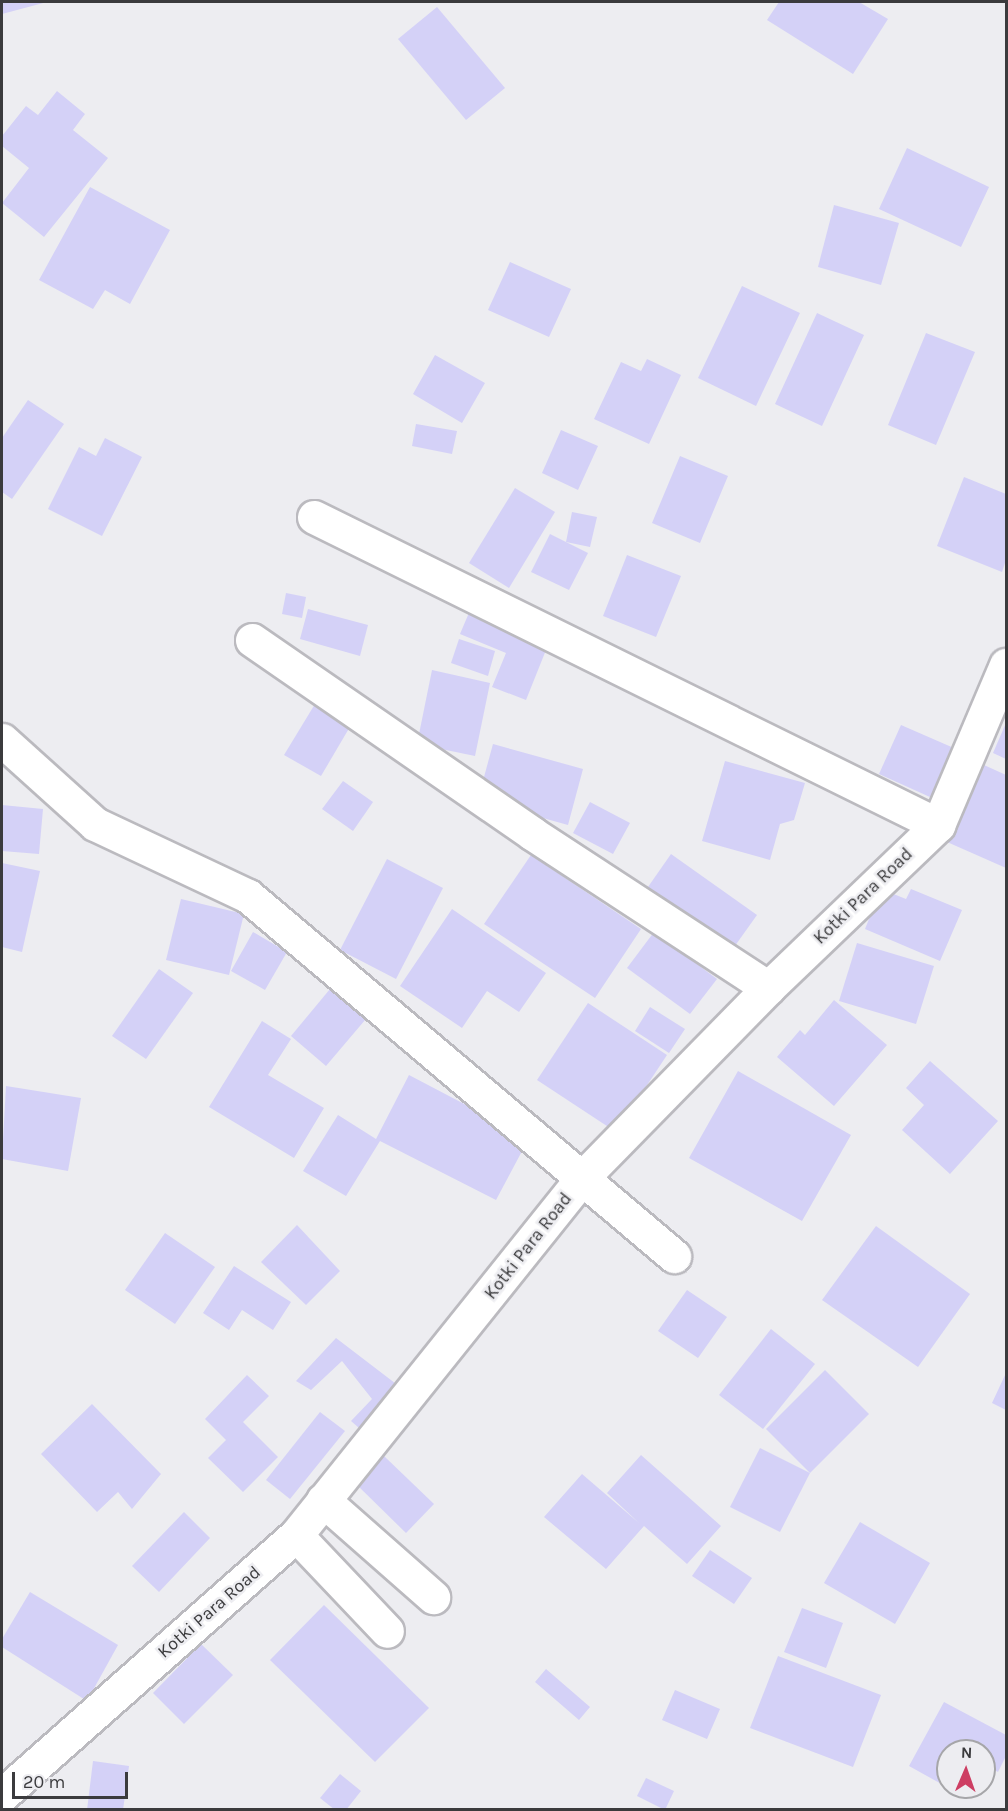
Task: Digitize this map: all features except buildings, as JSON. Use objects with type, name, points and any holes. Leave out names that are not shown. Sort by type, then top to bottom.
[{"type":"street","points":[[314,517],[938,825]]},
{"type":"street","points":[[252,640],[533,834],[768,988]]},
{"type":"street","name":"Kotki Para Road","points":[[2,1795],[296,1535],[581,1179],[768,988],[938,825],[1006,665]]},
{"type":"street","points":[[2,740],[95,824],[248,896],[674,1256]]},
{"type":"street","points":[[323,1500],[433,1597]]},
{"type":"street","points":[[296,1535],[387,1631]]}]
